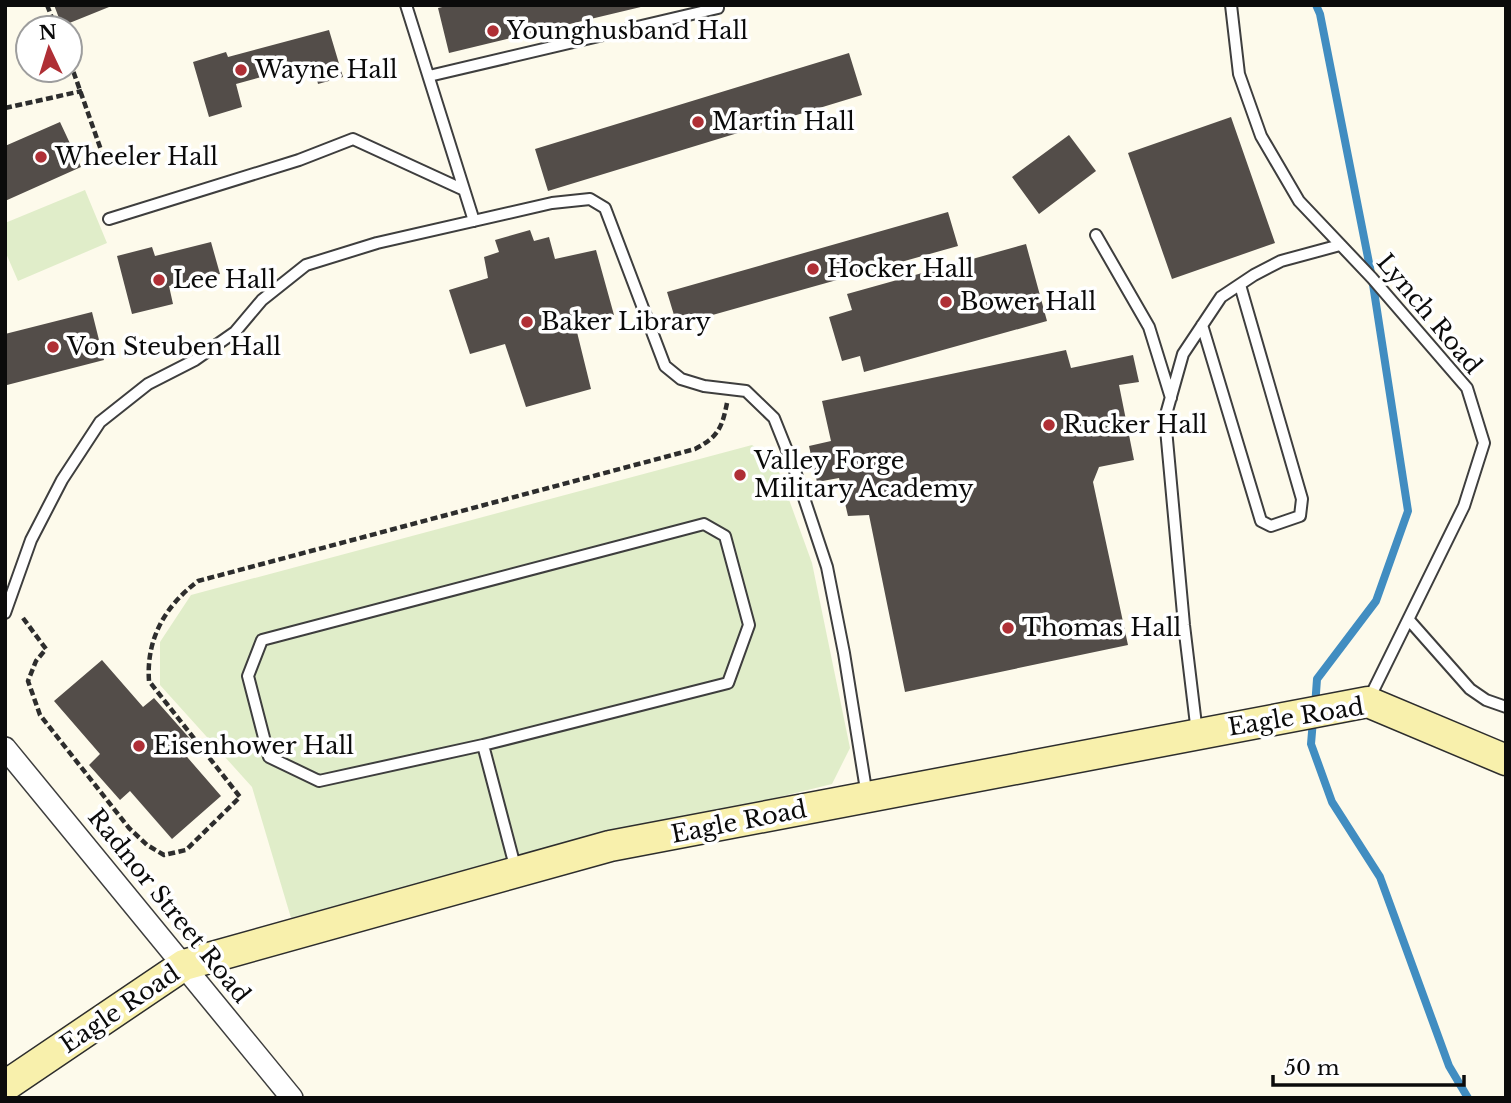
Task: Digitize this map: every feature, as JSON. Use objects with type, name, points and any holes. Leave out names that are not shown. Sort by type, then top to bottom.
[{"type":"street","name":"Eagle Road","points":[[5,1086],[184,965],[610,846],[1368,702],[1506,760]]},
{"type":"street","name":"Radnor Street Road","points":[[5,748],[292,1098]]},
{"type":"lane","points":[[406,5],[474,221]]},
{"type":"lane","name":"Lynch Road","points":[[1231,5],[1239,74],[1262,136],[1299,201],[1372,278],[1466,388],[1484,443],[1464,506],[1368,702]]},
{"type":"lane","points":[[429,76],[718,8]]},
{"type":"lane","points":[[109,219],[299,160],[353,139],[464,190]]},
{"type":"lane","points":[[5,613],[30,540],[62,480],[100,422],[148,384],[195,360],[235,332],[262,300],[306,265],[377,243],[552,203],[590,199],[605,208],[665,366],[681,379],[746,391],[774,418],[827,567],[867,797]]},
{"type":"lane","points":[[1096,235],[1149,327],[1171,398]]},
{"type":"lane","points":[[1197,733],[1165,418],[1183,354],[1220,297],[1281,261],[1340,245]]},
{"type":"lane","points":[[1202,326],[1261,521],[1271,526],[1300,516],[1302,499],[1240,285]]},
{"type":"lane","points":[[704,524],[725,536],[749,625],[728,683],[483,746],[319,781],[269,757],[248,676],[262,640],[704,524]]},
{"type":"lane","points":[[1409,620],[1470,689],[1486,700],[1506,707]]},
{"type":"lane","points":[[483,746],[517,872]]},
{"type":"path","points":[[79,84],[107,167]]},
{"type":"path","points":[[5,108],[82,91]]},
{"type":"green space","points":[[85,190],[107,243],[18,281],[5,251],[5,223]]},
{"type":"green space","points":[[752,445],[775,461],[812,563],[850,748],[832,784],[291,918],[252,787],[160,685],[160,642],[191,595]]},
{"type":"building","points":[[54,5],[114,5],[84,17],[84,14],[57,14]]},
{"type":"building","name":"Younghusband Hall","points":[[451,5],[645,6],[449,53],[438,8]]},
{"type":"building","name":"Wayne Hall","points":[[329,30],[343,77],[318,84],[313,63],[236,84],[242,107],[209,117],[193,62],[226,52],[228,57]]},
{"type":"building","name":"Martin Hall","points":[[849,53],[862,95],[548,191],[535,149]]},
{"type":"building","points":[[1231,117],[1275,243],[1172,279],[1128,153]]},
{"type":"building","name":"Wheeler Hall","points":[[60,122],[81,167],[5,201],[5,146]]},
{"type":"building","points":[[1069,135],[1096,171],[1039,214],[1012,177]]},
{"type":"building","name":"Hocker Hall","points":[[948,212],[958,246],[677,325],[667,292]]},
{"type":"building","name":"Baker Library","points":[[530,230],[534,241],[549,237],[555,259],[596,250],[614,315],[576,328],[591,389],[526,407],[505,344],[470,354],[449,290],[488,278],[484,257],[499,252],[495,240]]},
{"type":"building","name":"Lee Hall","points":[[211,242],[220,274],[169,286],[173,304],[132,314],[117,256],[152,247],[155,256]]},
{"type":"building","name":"Bower Hall","points":[[1026,244],[1047,321],[864,372],[860,356],[842,361],[829,317],[852,310],[847,294]]},
{"type":"building","name":"Von Steuben Hall","points":[[92,312],[104,360],[7,385],[5,334]]},
{"type":"building","points":[[1066,350],[1071,368],[1133,355],[1139,382],[1119,385],[1134,460],[1099,467],[1093,482],[1128,645],[905,692],[869,515],[848,516],[839,478],[817,482],[809,446],[831,441],[822,401]]},
{"type":"building","name":"Eisenhower Hall","points":[[102,660],[143,707],[154,698],[192,741],[181,750],[221,796],[172,839],[130,791],[120,800],[89,765],[100,754],[54,701]]},
{"type":"waterway","points":[[1315,707],[1317,679],[1376,601],[1408,511],[1372,278],[1320,14],[1316,5]]},
{"type":"waterway","points":[[1313,720],[1311,744],[1332,802],[1380,877],[1449,1066],[1468,1098]]},
{"type":"place","name":"Younghusband Hall","points":[[493,31]]},
{"type":"place","name":"Wayne Hall","points":[[241,70]]},
{"type":"place","name":"Martin Hall","points":[[698,122]]},
{"type":"place","name":"Wheeler Hall","points":[[41,157]]},
{"type":"place","name":"Hocker Hall","points":[[813,269]]},
{"type":"place","name":"Lee Hall","points":[[159,280]]},
{"type":"place","name":"Bower Hall","points":[[946,302]]},
{"type":"place","name":"Baker Library","points":[[527,322]]},
{"type":"place","name":"Von Steuben Hall","points":[[53,347]]},
{"type":"place","name":"Rucker Hall","points":[[1049,425]]},
{"type":"place","name":"Valley Forge Military Academy","points":[[740,475]]},
{"type":"place","name":"Thomas Hall","points":[[1008,628]]},
{"type":"place","name":"Eisenhower Hall","points":[[139,746]]}]
